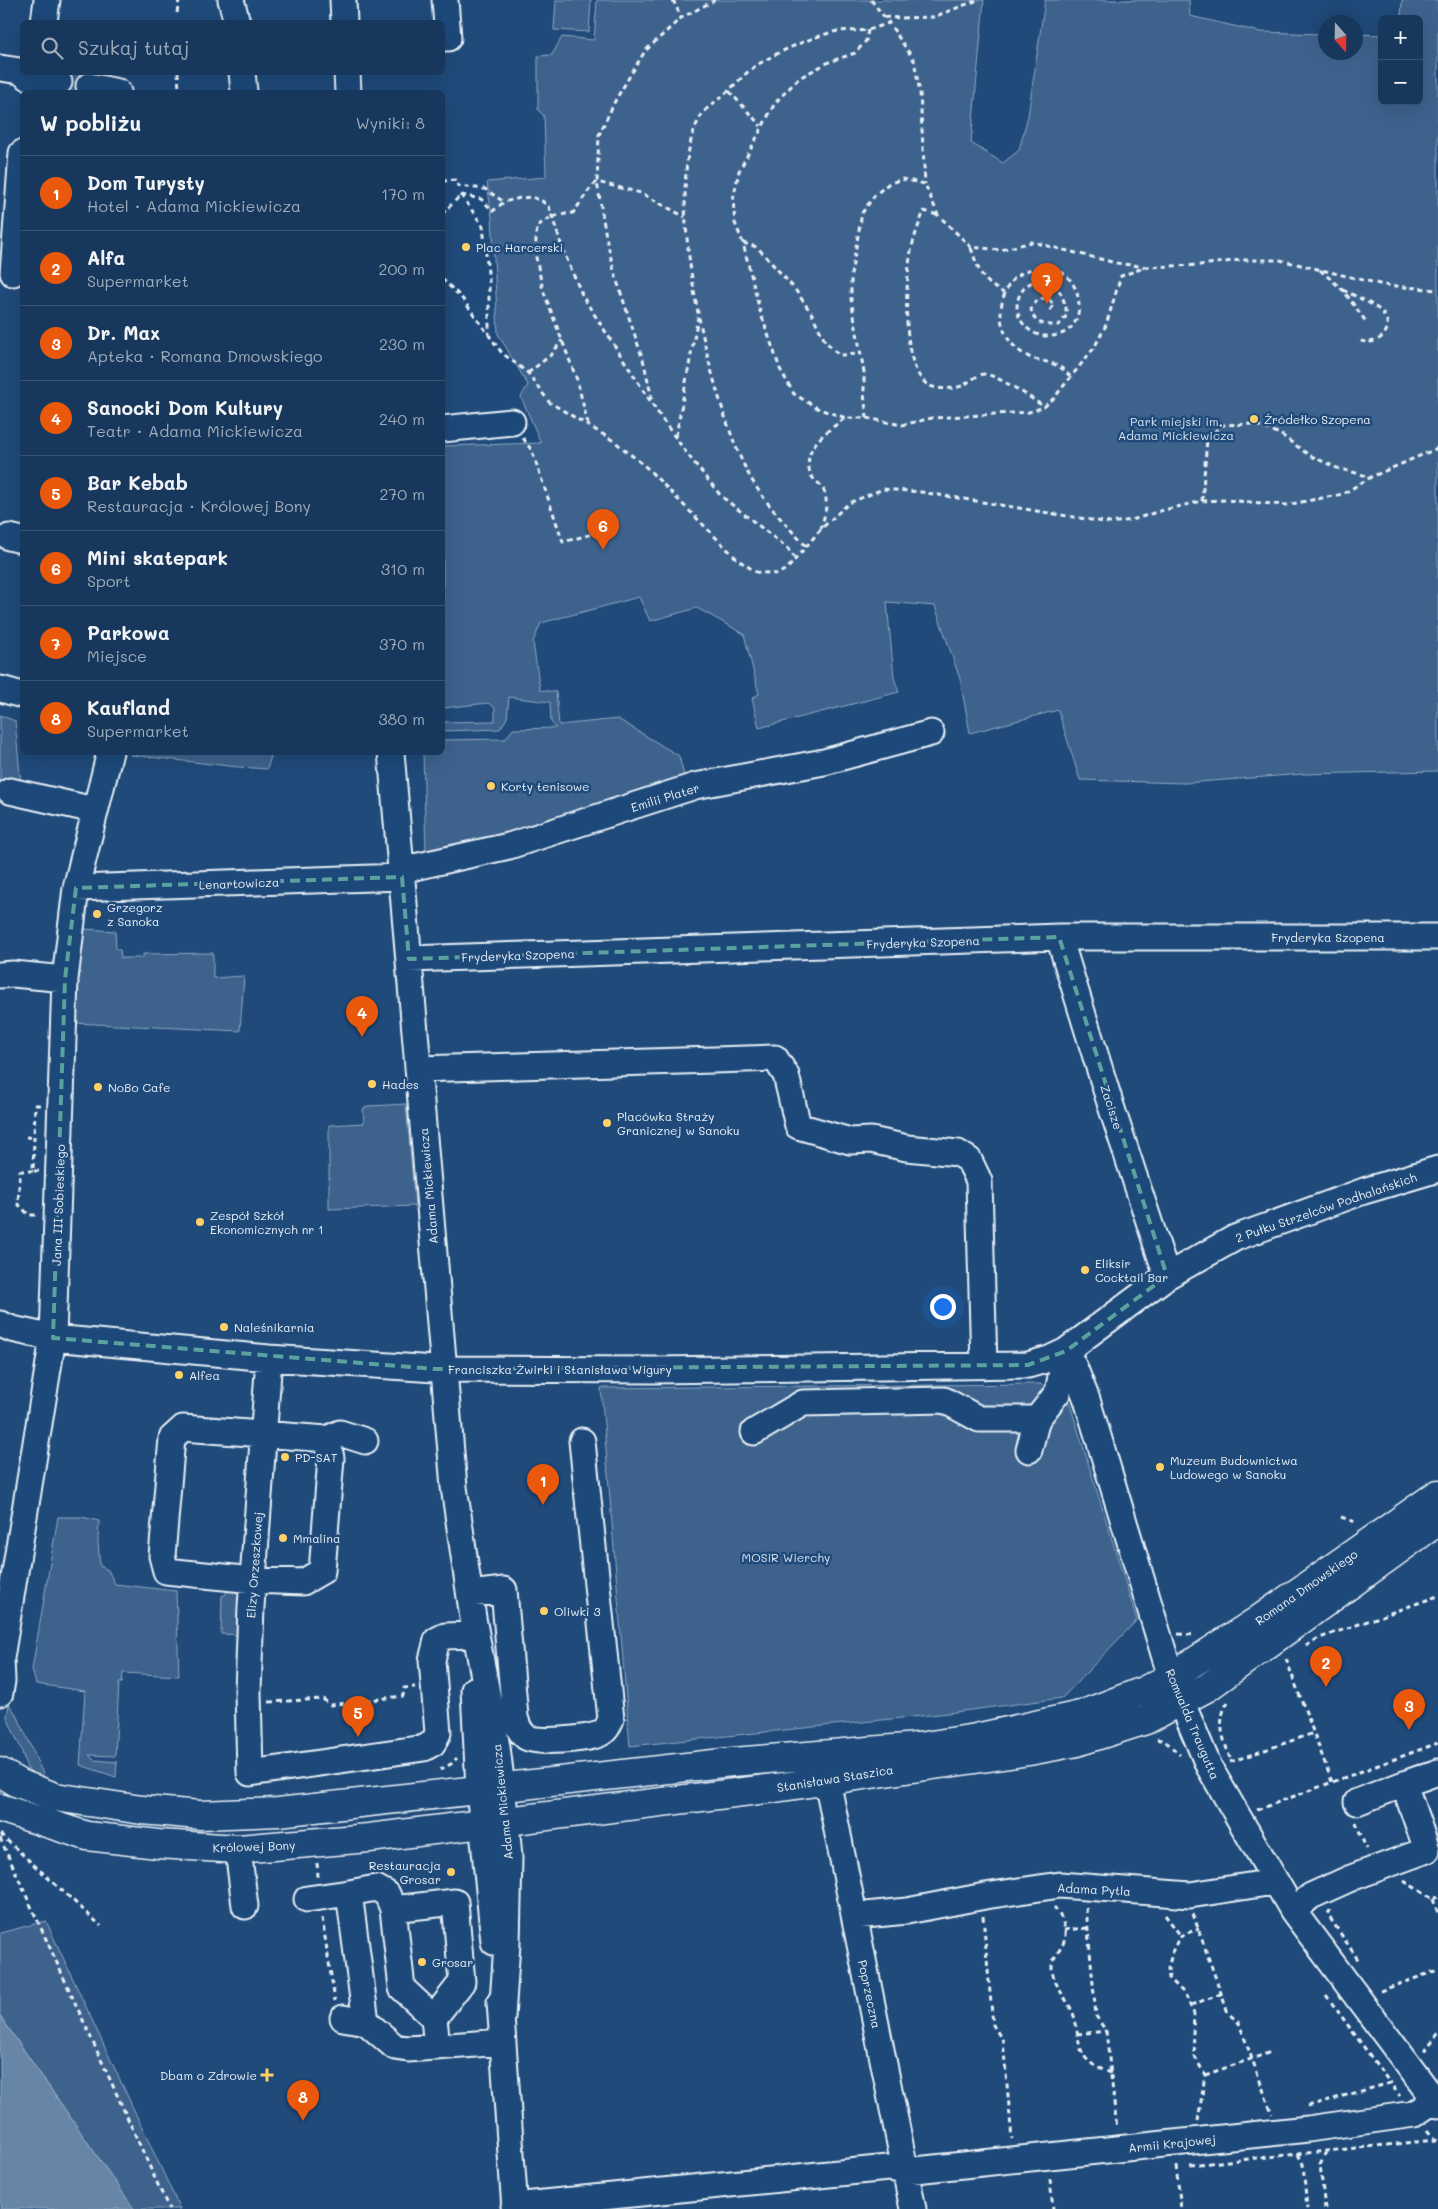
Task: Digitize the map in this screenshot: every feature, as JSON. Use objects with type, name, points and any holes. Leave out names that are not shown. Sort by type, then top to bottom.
[{"type":"main road","name":"Romana Dmowskiego","points":[[1171,1677],[1257,1622],[1438,1494]]},
{"type":"main road","name":"Romana Dmowskiego","points":[[1181,1702],[1208,1687],[1438,1521]]},
{"type":"main road","name":"Stanisława Staszica","points":[[491,1788],[732,1762],[918,1747],[976,1738],[1081,1715],[1143,1691],[1171,1677]]},
{"type":"main road","name":"Stanisława Staszica","points":[[494,1822],[827,1780],[1077,1742],[1146,1720],[1181,1702]]},
{"type":"main road","points":[[0,1772],[18,1783],[55,1797],[142,1810],[200,1815],[278,1812],[491,1788]]},
{"type":"main road","name":"Królowej Bony","points":[[0,1808],[87,1836],[158,1844],[238,1849],[369,1838],[494,1822]]},
{"type":"street","points":[[44,20],[47,0]]},
{"type":"street","points":[[231,0],[236,20]]},
{"type":"street","points":[[342,0],[344,20]]},
{"type":"street","points":[[445,0],[448,38],[445,38]]},
{"type":"street","points":[[0,68],[20,71]]},
{"type":"street","points":[[242,75],[244,90]]},
{"type":"street","points":[[347,75],[348,90]]},
{"type":"street","points":[[89,86],[108,90]]},
{"type":"street","points":[[12,274],[20,177]]},
{"type":"street","points":[[445,429],[512,422]]},
{"type":"street","name":"Emilii Plater","points":[[401,874],[510,846],[695,786],[824,762],[931,733]]},
{"type":"street","name":"Jana III Sobieskiego","points":[[0,1693],[2,1681],[0,1659],[53,1338],[65,979],[76,888],[109,755]]},
{"type":"street","name":"Adama Mickiewicza","points":[[391,755],[454,1488],[471,1616],[494,1822],[503,2042],[515,2207]]},
{"type":"street","points":[[10,791],[94,810]]},
{"type":"street","name":"Lenartowicza","points":[[76,888],[401,874]]},
{"type":"street","name":"Fryderyka Szopena","points":[[409,958],[1059,937],[1438,937]]},
{"type":"street","name":"Zacisze","points":[[1059,937],[1111,1106],[1167,1276]]},
{"type":"street","points":[[0,975],[13,974],[65,979]]},
{"type":"street","points":[[418,1069],[775,1058],[786,1075],[798,1126],[850,1141],[870,1140],[908,1148],[958,1153],[969,1160],[979,1181],[984,1366]]},
{"type":"street","name":"2 Pułku Strzelców Podhalańskich","points":[[1066,1350],[1167,1276],[1235,1238],[1364,1192],[1438,1169]]},
{"type":"street","name":"Franciszka Żwirki i Stanisława Wigury","points":[[0,1324],[53,1338],[269,1358],[443,1370],[1028,1365],[1049,1359],[1066,1350]]},
{"type":"street","points":[[1029,1450],[1037,1418],[1058,1392],[1066,1350]]},
{"type":"street","name":"Romualda Traugutta","points":[[1066,1350],[1087,1400],[1171,1677],[1209,1768],[1274,1882],[1293,1911],[1436,2103]]},
{"type":"street","name":"Elizy Orzeszkowej","points":[[269,1358],[253,1580],[248,1703],[250,1773],[424,1748],[433,1743],[438,1733],[434,1686]]},
{"type":"street","points":[[754,1432],[803,1403],[944,1400],[979,1419],[1037,1418]]},
{"type":"street","points":[[327,1439],[331,1458],[322,1571],[303,1582],[253,1580],[166,1571],[162,1556],[172,1438],[183,1428],[327,1439],[340,1433],[365,1441]]},
{"type":"street","points":[[434,1686],[432,1660],[437,1640],[445,1636],[504,1590],[515,1717],[518,1728],[527,1738],[539,1742],[598,1735],[606,1730],[611,1719],[582,1441]]},
{"type":"street","points":[[1357,1802],[1438,1772]]},
{"type":"street","name":"Poprzeczna","points":[[827,1780],[914,2209]]},
{"type":"street","points":[[1293,1911],[1311,1896],[1351,1878],[1427,1850],[1404,1784]]},
{"type":"street","points":[[238,1849],[245,1906]]},
{"type":"street","name":"Adama Pytla","points":[[854,1916],[907,1911],[985,1896],[1060,1885],[1190,1895],[1274,1882]]},
{"type":"street","points":[[313,1898],[376,1888],[387,1894],[393,1909],[402,1988],[434,2018]]},
{"type":"street","points":[[348,1893],[350,2015],[395,2047],[408,2049],[503,2042]]},
{"type":"street","points":[[393,1909],[455,1902],[462,1982],[434,2018],[436,2047]]},
{"type":"street","name":"Armii Krajowej","points":[[515,2207],[888,2168],[906,2171],[1308,2129],[1414,2114],[1436,2103]]},
{"type":"path","points":[[177,13],[179,0]]},
{"type":"path","points":[[673,0],[682,18]]},
{"type":"path","points":[[652,401],[644,363],[606,237],[597,182],[599,135],[616,99],[645,51],[682,18],[715,0]]},
{"type":"path","points":[[870,0],[884,16],[914,60],[920,93],[925,184],[938,215],[971,248],[979,272],[990,286],[1004,293]]},
{"type":"path","points":[[884,16],[900,18],[933,17],[978,0]]},
{"type":"path","points":[[806,546],[788,527],[750,476],[730,433],[718,396],[698,314],[685,217],[688,156],[692,132],[704,112],[756,66],[806,41],[835,31],[868,30],[889,23]]},
{"type":"path","points":[[868,30],[866,41],[855,53],[829,62],[799,78],[776,103],[739,171],[733,200],[735,223],[769,339],[780,369],[794,394],[819,409],[846,418],[867,418],[902,425],[932,418],[1029,412],[1044,407],[1094,348],[1102,333],[1121,276],[1146,267]]},
{"type":"path","points":[[178,75],[179,90]]},
{"type":"path","points":[[728,91],[762,126]]},
{"type":"path","points":[[867,418],[864,402],[864,372],[850,299],[856,239],[862,213],[875,194],[888,184],[902,179],[925,184]]},
{"type":"path","points":[[445,181],[456,180],[458,186],[485,189],[504,202]]},
{"type":"path","points":[[588,425],[577,380],[543,290],[535,253],[537,227],[545,219],[572,213],[582,202],[591,187],[597,182]]},
{"type":"path","points":[[597,182],[641,193],[685,217]]},
{"type":"path","points":[[461,195],[480,199],[493,211],[504,202],[532,197],[542,201],[549,207],[563,250],[583,297],[688,456],[721,496],[786,547],[796,559]]},
{"type":"path","points":[[445,211],[461,195]]},
{"type":"path","points":[[461,195],[483,226],[489,282],[489,337]]},
{"type":"path","points":[[938,215],[924,210],[912,250],[908,274],[908,343],[916,369],[923,380],[930,386],[939,388],[962,386],[981,374],[990,374],[1032,397],[1044,407]]},
{"type":"path","points":[[742,242],[757,247],[794,288],[812,314],[825,341],[839,354],[860,354]]},
{"type":"path","points":[[971,248],[1001,250],[1032,242],[1116,263],[1146,267],[1280,260],[1384,285],[1438,290]]},
{"type":"path","points":[[1050,310],[1054,305],[1053,302],[1044,297],[1038,299],[1031,310],[1036,322],[1046,325],[1059,325],[1067,315],[1065,298],[1057,286],[1045,279],[1031,281],[1023,289],[1016,309],[1025,326],[1038,336],[1060,337],[1073,328],[1079,312],[1077,293],[1068,276],[1060,270],[1042,267],[1028,270],[1014,276],[1004,293],[1000,313],[1002,329],[1009,342],[1019,352],[1034,359],[1058,365],[1071,377]]},
{"type":"path","points":[[1318,268],[1343,290],[1384,314],[1387,321],[1386,330],[1381,338],[1369,343],[1363,343],[1357,339]]},
{"type":"path","points":[[445,282],[461,296],[502,354],[528,373],[549,402],[614,441],[646,468],[714,538],[738,560],[756,572],[778,574],[788,568],[821,529],[849,502],[883,488],[921,492],[1110,523],[1132,520],[1160,510],[1202,501],[1224,500],[1286,505],[1343,494],[1371,478],[1438,448]]},
{"type":"path","points":[[1343,290],[1367,323]]},
{"type":"path","points":[[676,436],[698,314]]},
{"type":"path","points":[[528,373],[552,354],[562,340]]},
{"type":"path","points":[[821,529],[827,506],[826,498],[824,490],[810,474],[809,454],[816,441],[846,418]]},
{"type":"path","points":[[1254,419],[1254,424]]},
{"type":"path","points":[[512,422],[532,451],[562,542],[614,528]]},
{"type":"path","points":[[1202,501],[1207,439],[1222,425],[1254,424],[1280,434],[1316,458],[1337,468],[1371,478]]},
{"type":"path","points":[[33,1171],[35,1105],[49,1106]]},
{"type":"path","points":[[41,1171],[20,1171],[18,1204],[29,1215],[46,1216]]},
{"type":"path","points":[[1341,1517],[1364,1525]]},
{"type":"path","points":[[1302,1649],[1317,1639],[1438,1596]]},
{"type":"path","points":[[1280,1662],[1294,1654]]},
{"type":"path","points":[[1286,1659],[1332,1782]]},
{"type":"path","points":[[248,1703],[323,1699],[330,1705],[403,1696],[404,1688],[434,1686]]},
{"type":"path","points":[[1230,1699],[1223,1709],[1220,1724],[1236,1770]]},
{"type":"path","points":[[1232,1762],[1314,1733]]},
{"type":"path","points":[[1154,1738],[1165,1742],[1185,1760]]},
{"type":"path","points":[[1252,1802],[1257,1811],[1438,1743]]},
{"type":"path","points":[[439,1777],[438,1772],[458,1757]]},
{"type":"path","points":[[0,1834],[100,1926]]},
{"type":"path","points":[[0,1838],[168,2209]]},
{"type":"path","points":[[1397,1876],[1433,1899],[1438,1913]]},
{"type":"path","points":[[1433,1899],[1438,1897]]},
{"type":"path","points":[[313,1898],[333,1997],[350,2015]]},
{"type":"path","points":[[1051,1904],[1058,1912],[1064,1930],[1064,1942],[1054,1959],[1052,1969],[1060,1991],[1074,2016],[1080,2047],[1090,2063],[1111,2073]]},
{"type":"path","points":[[1085,1904],[1096,2016],[1106,2031],[1117,2129]]},
{"type":"path","points":[[1332,1904],[1328,1916],[1364,1968]]},
{"type":"path","points":[[1159,1908],[1181,1936]]},
{"type":"path","points":[[983,1911],[993,2025],[1003,2041],[1012,2139]]},
{"type":"path","points":[[1193,1912],[1228,2013],[1239,2023],[1272,2114]]},
{"type":"path","points":[[1064,1930],[1088,1928]]},
{"type":"path","points":[[1198,2121],[1205,2076],[1195,2057],[1194,2014],[1191,2005],[1168,1973],[1169,1960],[1181,1936],[1199,1929]]},
{"type":"path","points":[[1380,1991],[1438,1970]]},
{"type":"path","points":[[1374,1983],[1385,1998]]},
{"type":"path","points":[[1191,2005],[1221,1994]]},
{"type":"path","points":[[1077,2034],[1106,2031]]},
{"type":"path","points":[[1419,2044],[1424,2051],[1438,2034]]},
{"type":"path","points":[[1205,2076],[1271,2052]]},
{"type":"path","points":[[1426,2130],[1437,2142]]},
{"type":"path","points":[[1167,2167],[1437,2142]]},
{"type":"path","points":[[1325,2209],[1320,2164],[1326,2151]]},
{"type":"path","points":[[1298,2154],[1303,2164],[1307,2209]]},
{"type":"path","points":[[1176,2166],[1181,2209]]},
{"type":"path","points":[[1041,2180],[1059,2178]]},
{"type":"path","points":[[1050,2179],[1053,2209]]},
{"type":"highlighted area","points":[[402,877],[409,959],[1059,937],[1167,1276],[1066,1351],[1028,1365],[435,1369],[53,1338],[65,979],[76,888]]},
{"type":"green space","points":[[556,0],[591,0],[589,32],[554,30]]},
{"type":"green space","name":"Park miejski im. Adama Mickiewicza","points":[[597,0],[984,0],[971,143],[1003,163],[1019,150],[1028,116],[1045,0],[1189,0],[1190,16],[1260,32],[1318,34],[1318,60],[1363,60],[1363,34],[1378,35],[1378,105],[1423,105],[1423,15],[1401,15],[1402,0],[1438,0],[1438,771],[1304,774],[1185,783],[1080,780],[1058,710],[970,733],[960,679],[935,606],[887,602],[894,678],[899,692],[759,728],[752,698],[759,694],[744,634],[697,608],[650,621],[639,597],[541,623],[533,642],[540,690],[556,692],[559,725],[618,719],[679,756],[684,776],[677,785],[560,820],[426,852],[423,755],[445,755],[445,740],[505,739],[513,729],[556,728],[551,722],[550,702],[509,697],[507,718],[500,729],[445,731],[445,722],[495,721],[495,708],[488,703],[445,708],[445,446],[541,443],[521,397],[528,385],[498,334],[492,218],[487,182],[546,177],[544,116],[538,110],[538,56],[552,55],[562,37],[594,40]]},
{"type":"green space","points":[[0,715],[15,721],[21,785],[0,791]]},
{"type":"green space","points":[[130,755],[271,755],[267,769]]},
{"type":"green space","points":[[83,929],[115,931],[116,949],[120,950],[121,958],[143,958],[143,954],[213,953],[213,978],[244,976],[240,1031],[74,1023]]},
{"type":"green space","points":[[406,1104],[415,1206],[329,1209],[329,1125],[364,1123],[363,1109],[369,1106]]},
{"type":"green space","name":"MOSiR Wierchy","points":[[1040,1384],[1068,1398],[1137,1620],[1062,1698],[940,1714],[630,1746],[601,1388]]},
{"type":"green space","points":[[58,1517],[81,1517],[99,1521],[100,1566],[108,1570],[115,1584],[176,1591],[179,1676],[123,1673],[122,1683],[119,1683],[115,1756],[89,1755],[94,1760],[117,1762],[116,1777],[80,1765],[85,1691],[36,1684],[32,1669]]},
{"type":"green space","points":[[229,1583],[240,1587],[240,1635],[221,1634],[222,1596],[226,1594]]},
{"type":"green space","points":[[9,1704],[18,1717],[43,1774],[44,1781],[39,1780],[27,1768],[7,1717]]},
{"type":"green space","points":[[46,1921],[180,2209],[134,2209],[0,2016],[0,1933]]},
{"type":"shaded area","points":[[0,2016],[134,2209],[0,2209]]},
{"type":"tunnel","points":[[59,82],[89,86]]},
{"type":"place","name":"Plac Harcerski","points":[[466,247]]},
{"type":"place","name":"Parkowa","points":[[1047,304]]},
{"type":"place","name":"Źródełko Szopena","points":[[1254,419]]},
{"type":"place","name":"Mini skatepark","points":[[603,550]]},
{"type":"place","name":"Korty tenisowe","points":[[491,786]]},
{"type":"place","name":"Grzegorz z Sanoka","points":[[97,914]]},
{"type":"place","name":"Sanocki Dom Kultury","points":[[362,1037]]},
{"type":"place","name":"Hades","points":[[372,1084]]},
{"type":"place","name":"NoBo Cafe","points":[[98,1087]]},
{"type":"place","name":"Placówka Straży Granicznej w Sanoku","points":[[607,1123]]},
{"type":"place","name":"Zespół Szkół Ekonomicznych nr 1","points":[[200,1222]]},
{"type":"place","name":"Eliksir Cocktail Bar","points":[[1085,1270]]},
{"type":"place","name":"Naleśnikarnia","points":[[224,1327]]},
{"type":"place","name":"Alfea","points":[[179,1375]]},
{"type":"place","name":"PD-SAT","points":[[285,1457]]},
{"type":"place","name":"Muzeum Budownictwa Ludowego w Sanoku","points":[[1160,1467]]},
{"type":"place","name":"Dom Turysty","points":[[543,1505]]},
{"type":"place","name":"Mmalina","points":[[283,1538]]},
{"type":"place","name":"Oliwki 3","points":[[544,1611]]},
{"type":"place","name":"Alfa","points":[[1326,1687]]},
{"type":"place","name":"Dr. Max","points":[[1409,1730]]},
{"type":"place","name":"Bar Kebab","points":[[358,1737]]},
{"type":"place","name":"Restauracja Grosar","points":[[451,1872]]},
{"type":"place","name":"Grosar","points":[[422,1962]]},
{"type":"place","name":"Dbam o Zdrowie","points":[[267,2075]]},
{"type":"place","name":"Kaufland","points":[[303,2121]]}]
